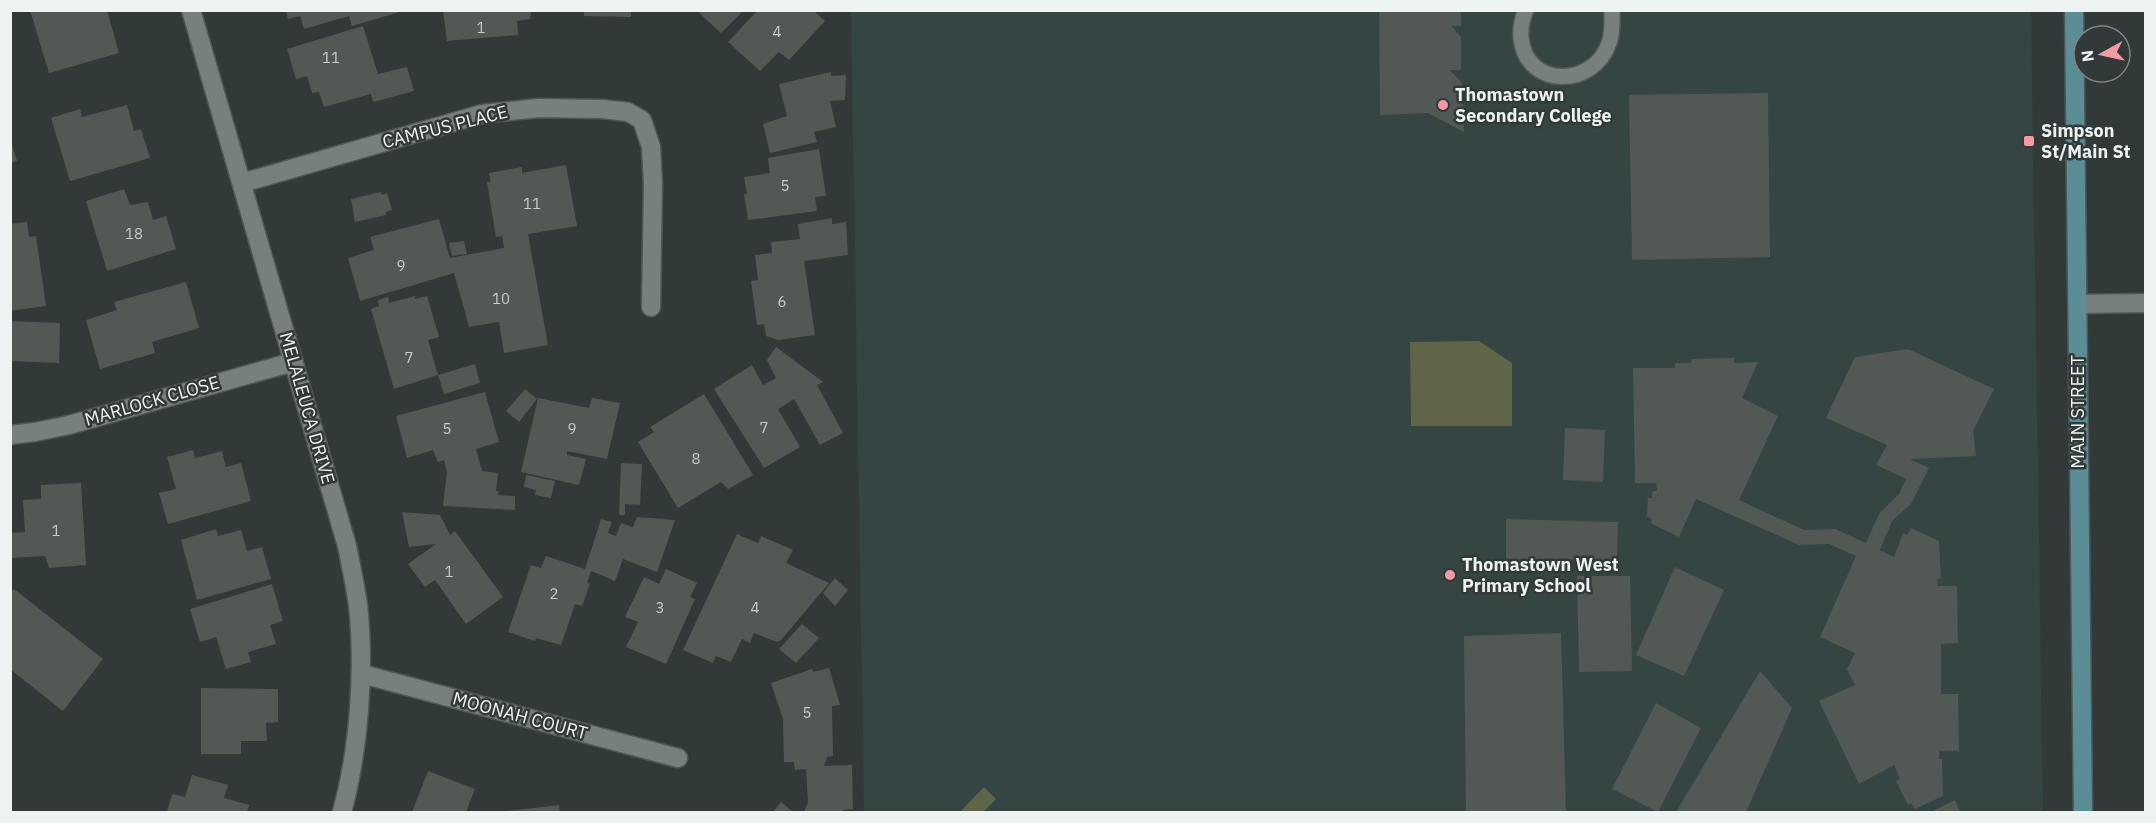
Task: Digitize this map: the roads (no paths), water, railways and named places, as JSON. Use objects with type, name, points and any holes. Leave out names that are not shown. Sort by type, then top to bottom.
[{"type":"street","name":"MELALEUCA DRIVE","points":[[191,10],[347,546],[358,605],[362,674],[354,744],[342,813]]},
{"type":"street","name":"MAIN STREET","points":[[2074,10],[2083,813]]},
{"type":"street","name":"CAMPUS PLACE","points":[[242,183],[482,114],[539,108],[602,109],[628,112],[642,120],[651,147],[654,184],[651,307]]},
{"type":"street","points":[[2078,304],[2145,303]]},
{"type":"street","name":"MARLOCK CLOSE","points":[[10,435],[69,425],[293,362]]},
{"type":"street","name":"MOONAH COURT","points":[[362,674],[678,758]]},
{"type":"lane","points":[[1526,10],[1522,17],[1521,32],[1522,48],[1527,60],[1538,70],[1553,75],[1570,76],[1583,73],[1604,55],[1610,41],[1612,10]]},
{"type":"place","name":"Thomastown Secondary College","points":[[1443,105]]},
{"type":"place","name":"Simpson St/Main St","points":[[2029,141]]},
{"type":"place","name":"Thomastown West Primary School","points":[[1450,575]]}]
